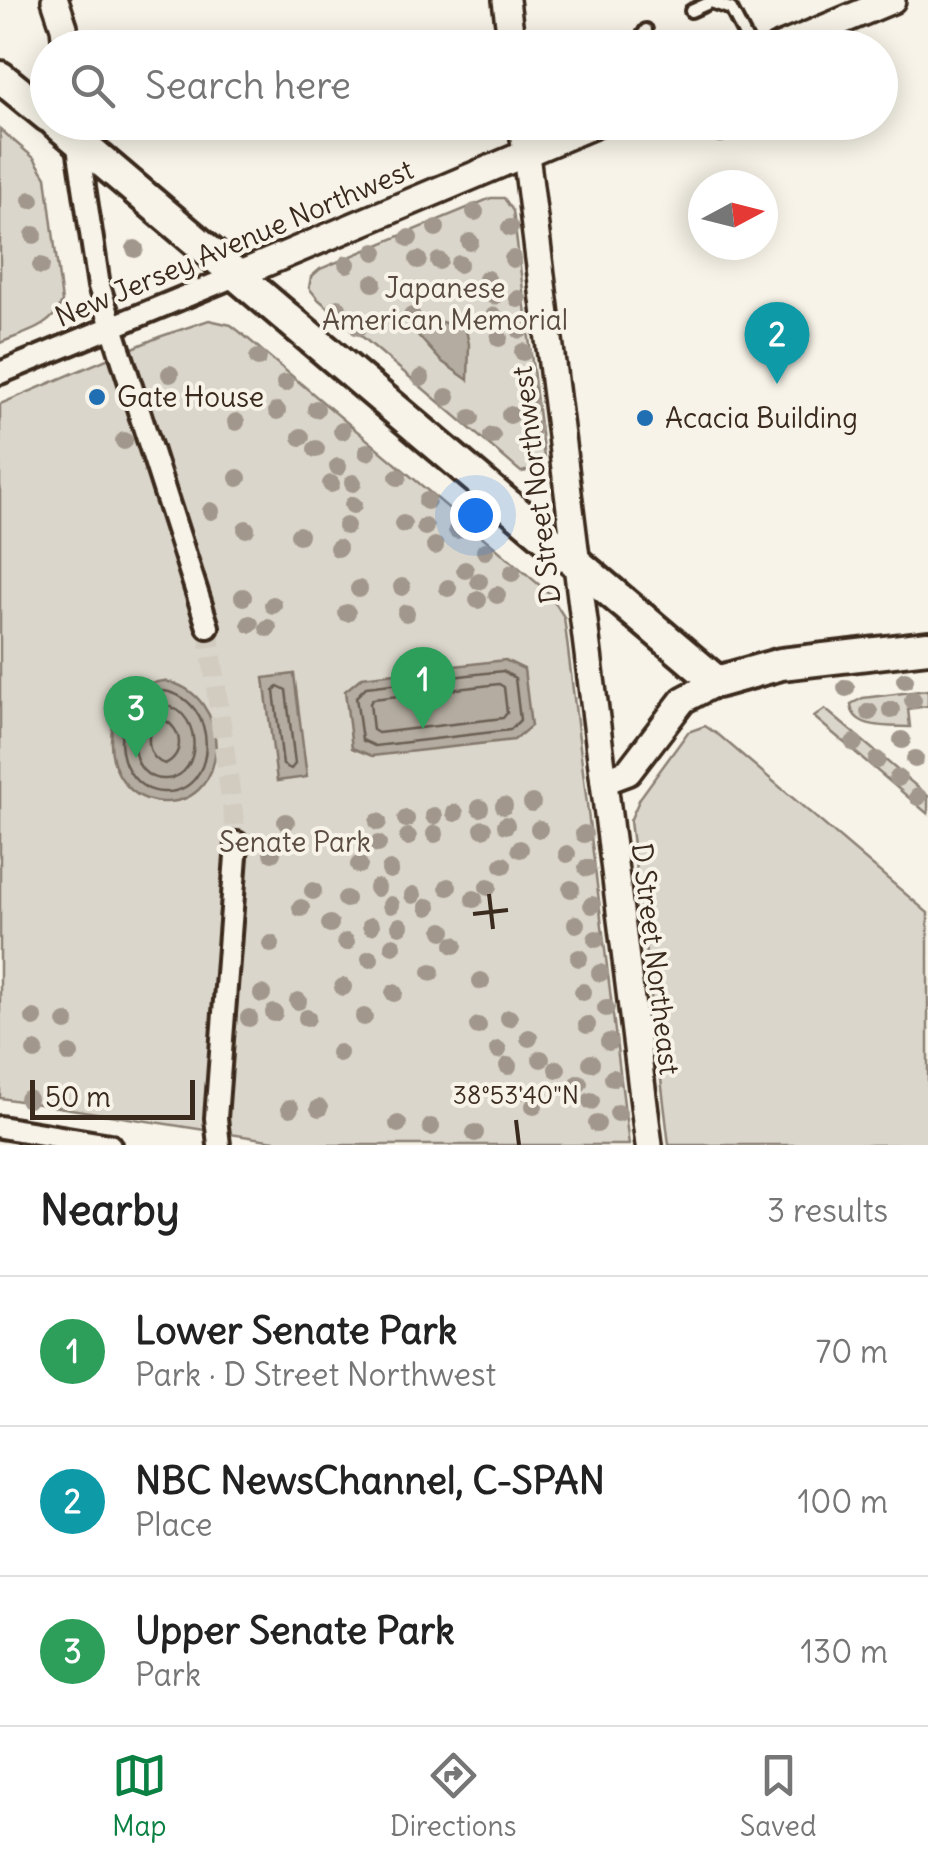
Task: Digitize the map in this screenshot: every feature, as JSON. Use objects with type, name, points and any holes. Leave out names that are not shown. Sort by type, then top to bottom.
[{"type":"main road","points":[[0,77],[30,101]]},
{"type":"main road","points":[[82,140],[235,276],[718,682],[781,664],[928,647]]},
{"type":"street","points":[[55,0],[62,30]]},
{"type":"street","points":[[64,30],[66,0]]},
{"type":"street","points":[[506,0],[510,30]]},
{"type":"street","points":[[819,30],[892,0]]},
{"type":"street","points":[[71,140],[99,286],[208,627]]},
{"type":"street","name":"D Street Northwest","points":[[524,140],[604,780]]},
{"type":"street","name":"New Jersey Avenue Northwest","points":[[0,373],[560,140]]},
{"type":"street","points":[[604,780],[628,772],[683,700],[718,682]]},
{"type":"street","name":"D Street Northeast","points":[[604,780],[649,1145]]},
{"type":"street","points":[[219,1145],[216,1118],[237,843]]},
{"type":"street","points":[[0,1127],[110,1145]]},
{"type":"lane","points":[[691,11],[711,2],[730,9],[741,30]]},
{"type":"green space","points":[[0,129],[34,158],[46,177],[62,302],[44,324],[0,343]]},
{"type":"green space","name":"Japanese American Memorial","points":[[491,198],[504,198],[513,211],[544,457],[536,468],[521,472],[309,288],[311,277],[320,269]]},
{"type":"green space","name":"Senate Park","points":[[209,320],[231,325],[240,332],[549,593],[564,617],[629,1145],[300,1145],[0,1098],[0,404]]},
{"type":"green space","points":[[928,690],[928,706],[908,709],[910,727],[865,722],[853,712],[851,704],[863,698]]},
{"type":"green space","points":[[825,709],[928,796],[928,814],[814,717]]},
{"type":"green space","points":[[705,726],[928,913],[928,1145],[669,1145],[630,821],[640,798],[688,732]]},
{"type":"water","points":[[422,316],[448,324],[463,316],[469,344],[468,380],[441,361],[415,332]]},
{"type":"water","points":[[505,660],[524,669],[531,726],[514,740],[372,756],[352,748],[345,691],[362,677]]},
{"type":"water","points":[[294,674],[307,777],[277,781],[264,678]]},
{"type":"water","points":[[164,681],[187,689],[203,705],[213,725],[216,747],[212,768],[202,786],[186,798],[163,802],[141,797],[125,783],[115,765],[111,744],[114,722],[123,703],[140,688]]},
{"type":"tunnel","points":[[208,627],[237,843]]},
{"type":"place","name":"NBC NewsChannel, C-SPAN","points":[[777,384]]},
{"type":"place","name":"Gate House","points":[[97,397]]},
{"type":"place","name":"Acacia Building","points":[[645,418]]},
{"type":"place","name":"Lower Senate Park","points":[[423,729]]},
{"type":"place","name":"Upper Senate Park","points":[[136,758]]}]
